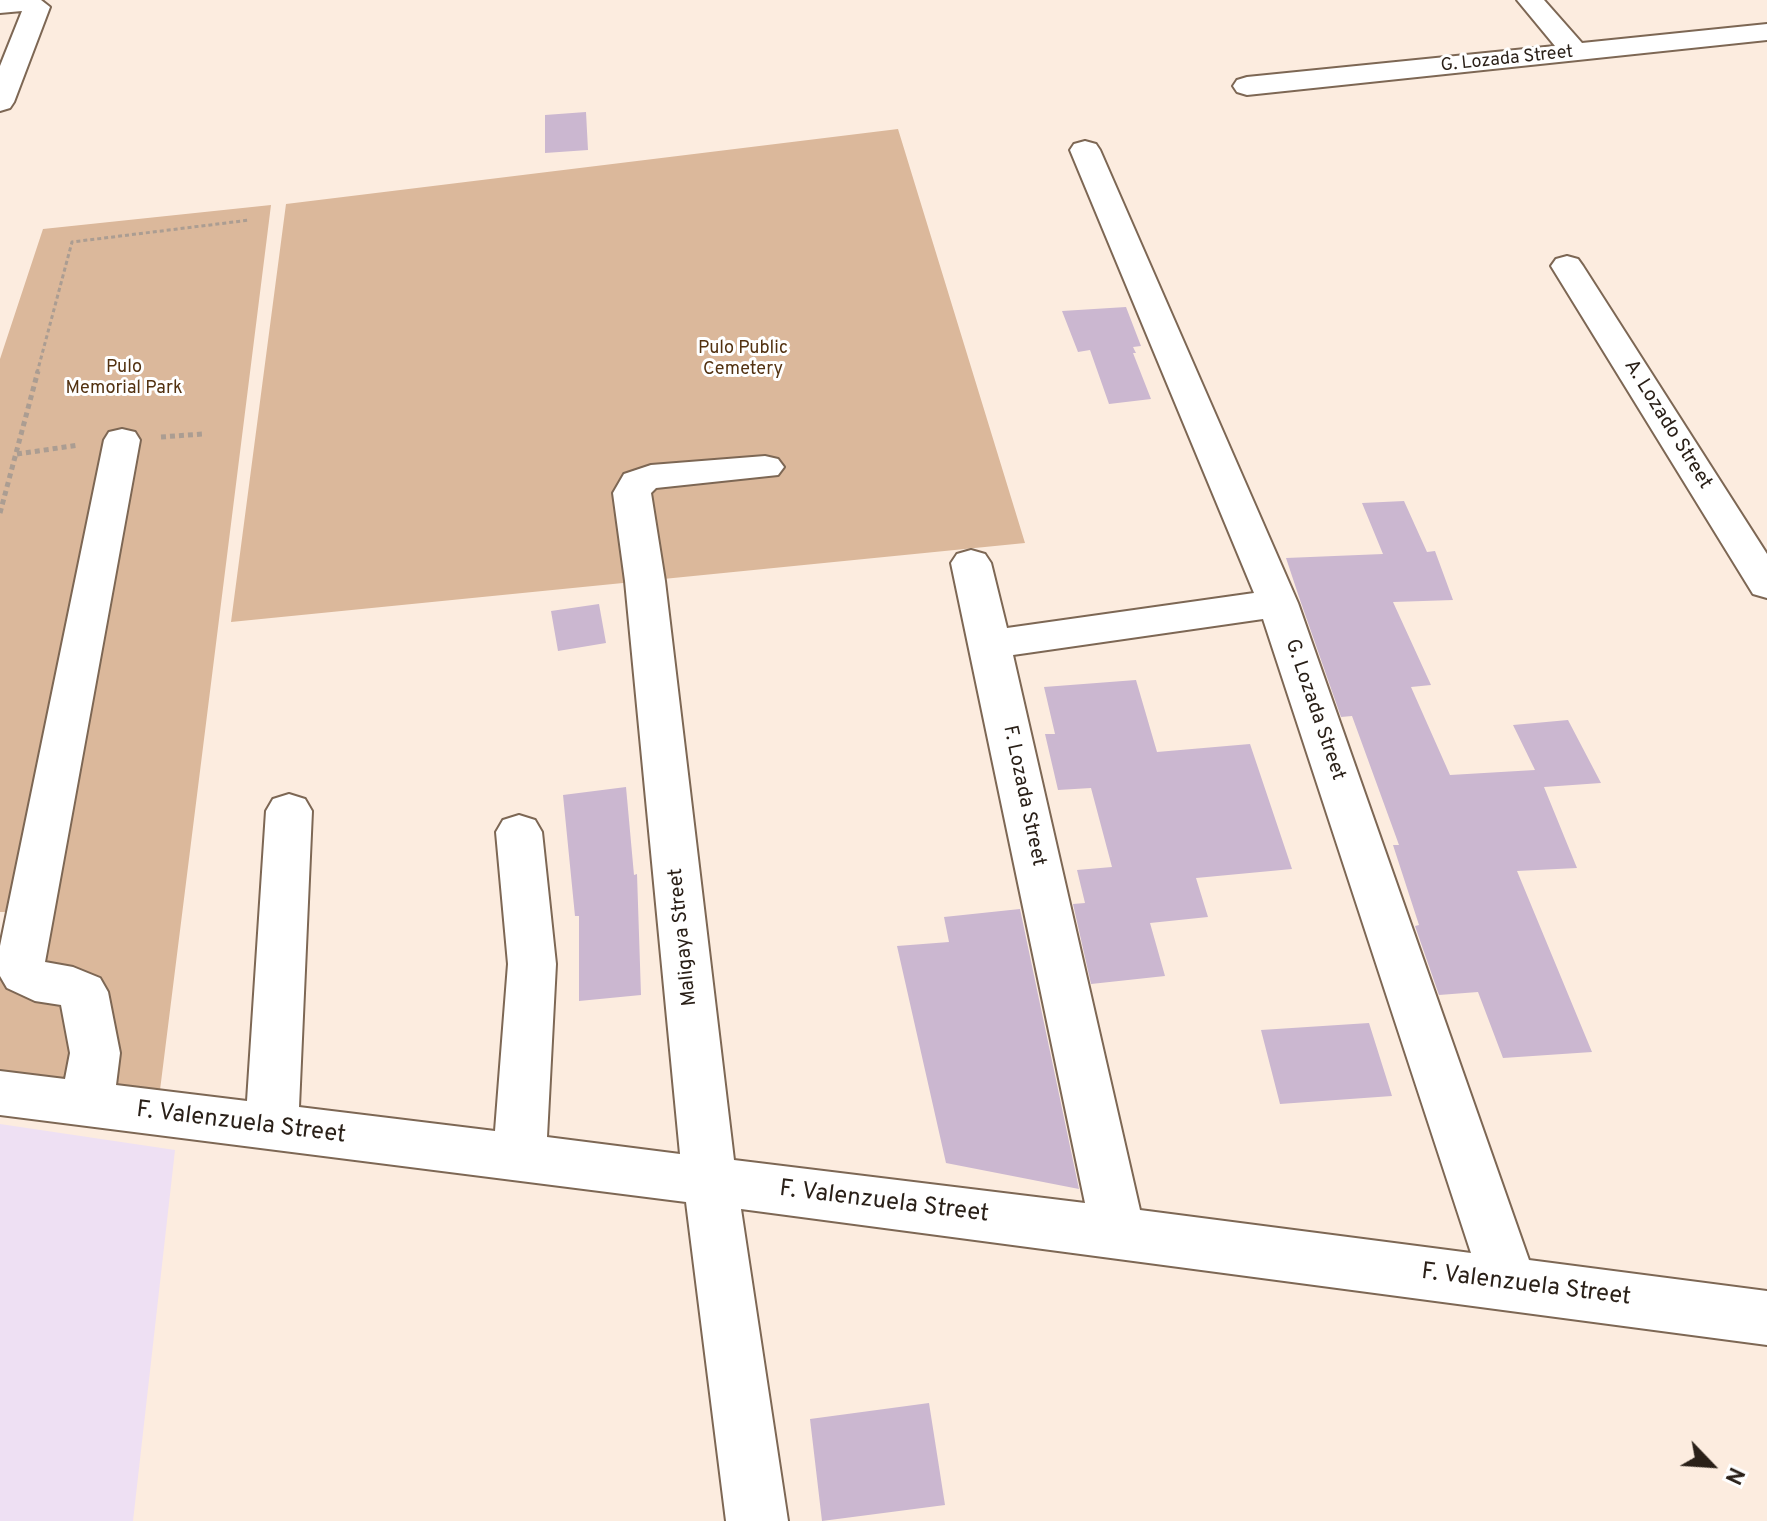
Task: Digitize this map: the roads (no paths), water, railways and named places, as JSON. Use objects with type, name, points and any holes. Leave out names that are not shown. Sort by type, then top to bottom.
[{"type":"street","points":[[1530,0],[1576,53]]},
{"type":"street","points":[[0,5],[20,3],[37,7],[0,102]]},
{"type":"street","name":"G. Lozada Street","points":[[1247,86],[1767,32]]},
{"type":"street","name":"G. Lozada Street","points":[[1085,150],[1278,603],[1509,1284]]},
{"type":"street","name":"A. Lozado Street","points":[[1567,266],[1767,585]]},
{"type":"street","points":[[70,1102],[95,1053],[83,992],[73,987],[35,981],[20,967],[122,440]]},
{"type":"street","name":"Maligaya Street","points":[[757,1521],[710,1182],[645,581],[632,493],[637,482],[651,477],[765,467]]},
{"type":"street","name":"F. Lozada Street","points":[[971,563],[1118,1232]]},
{"type":"street","points":[[990,644],[1278,603]]},
{"type":"street","points":[[272,1127],[289,811]]},
{"type":"street","points":[[519,832],[532,964],[519,1158]]},
{"type":"street","name":"F. Valenzuela Street","points":[[0,1093],[1118,1232],[1767,1318]]},
{"type":"park label","name":"Pulo Public Cemetery","points":[[743,359]]},
{"type":"park label","name":"Pulo Memorial Park","points":[[124,378]]}]
